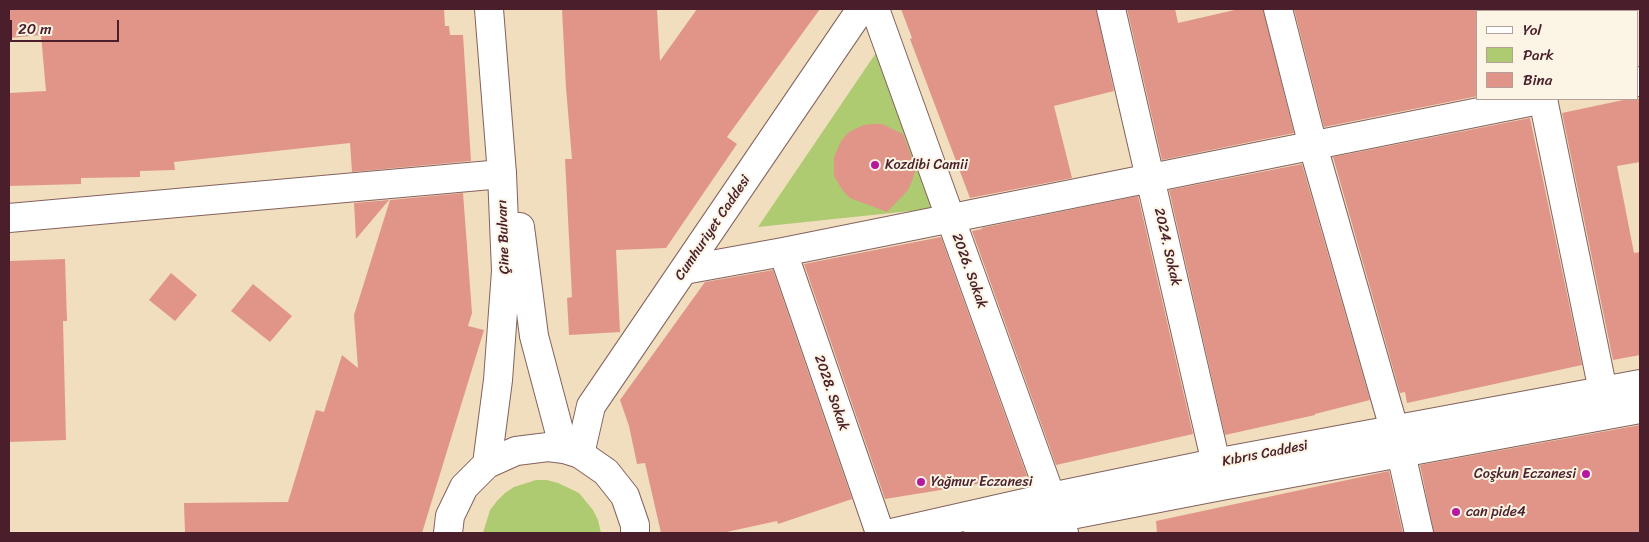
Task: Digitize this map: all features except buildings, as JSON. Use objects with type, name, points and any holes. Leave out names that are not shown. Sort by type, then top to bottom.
[{"type":"street","name":"Çine Bulvarı","points":[[486,464],[498,380],[506,270],[502,174],[489,9]]},
{"type":"street","name":"Çine Bulvarı","points":[[504,9],[519,213],[534,336],[572,452]]},
{"type":"street","name":"Cumhuriyet Caddesi","points":[[572,452],[591,406],[861,9]]},
{"type":"street","name":"2026. Sokak","points":[[875,9],[1058,516]]},
{"type":"street","name":"2024. Sokak","points":[[1111,9],[1218,475]]},
{"type":"street","points":[[1278,9],[1313,146],[1397,441],[1419,533]]},
{"type":"street","points":[[684,270],[1151,179],[1538,100]]},
{"type":"street","points":[[1543,100],[1607,403]]},
{"type":"street","points":[[9,218],[502,174]]},
{"type":"street","name":"2028. Sokak","points":[[783,252],[880,533]]},
{"type":"street","name":"Kıbrıs Caddesi","points":[[978,533],[1058,516],[1218,475],[1607,403],[1640,384]]},
{"type":"street","name":"Kıbrıs Caddesi","points":[[1607,403],[1640,410]]},
{"type":"street","points":[[448,533],[450,516],[464,487],[486,464],[516,451],[548,447],[572,452],[606,472],[624,496],[635,525],[635,533]]},
{"type":"street","name":"Kıbrıs Caddesi","points":[[892,533],[1058,516]]},
{"type":"green space","points":[[880,47],[939,208],[758,227]]},
{"type":"green space","points":[[536,480],[558,483],[579,493],[593,510],[601,533],[483,533],[490,510],[505,493],[514,487]]},
{"type":"place","name":"Kozdibi Camii","points":[[875,165]]},
{"type":"place","name":"Coşkun Eczanesi","points":[[1586,474]]},
{"type":"place","name":"Yağmur Eczanesi","points":[[921,482]]},
{"type":"place","name":"can pide4","points":[[1456,512]]}]
